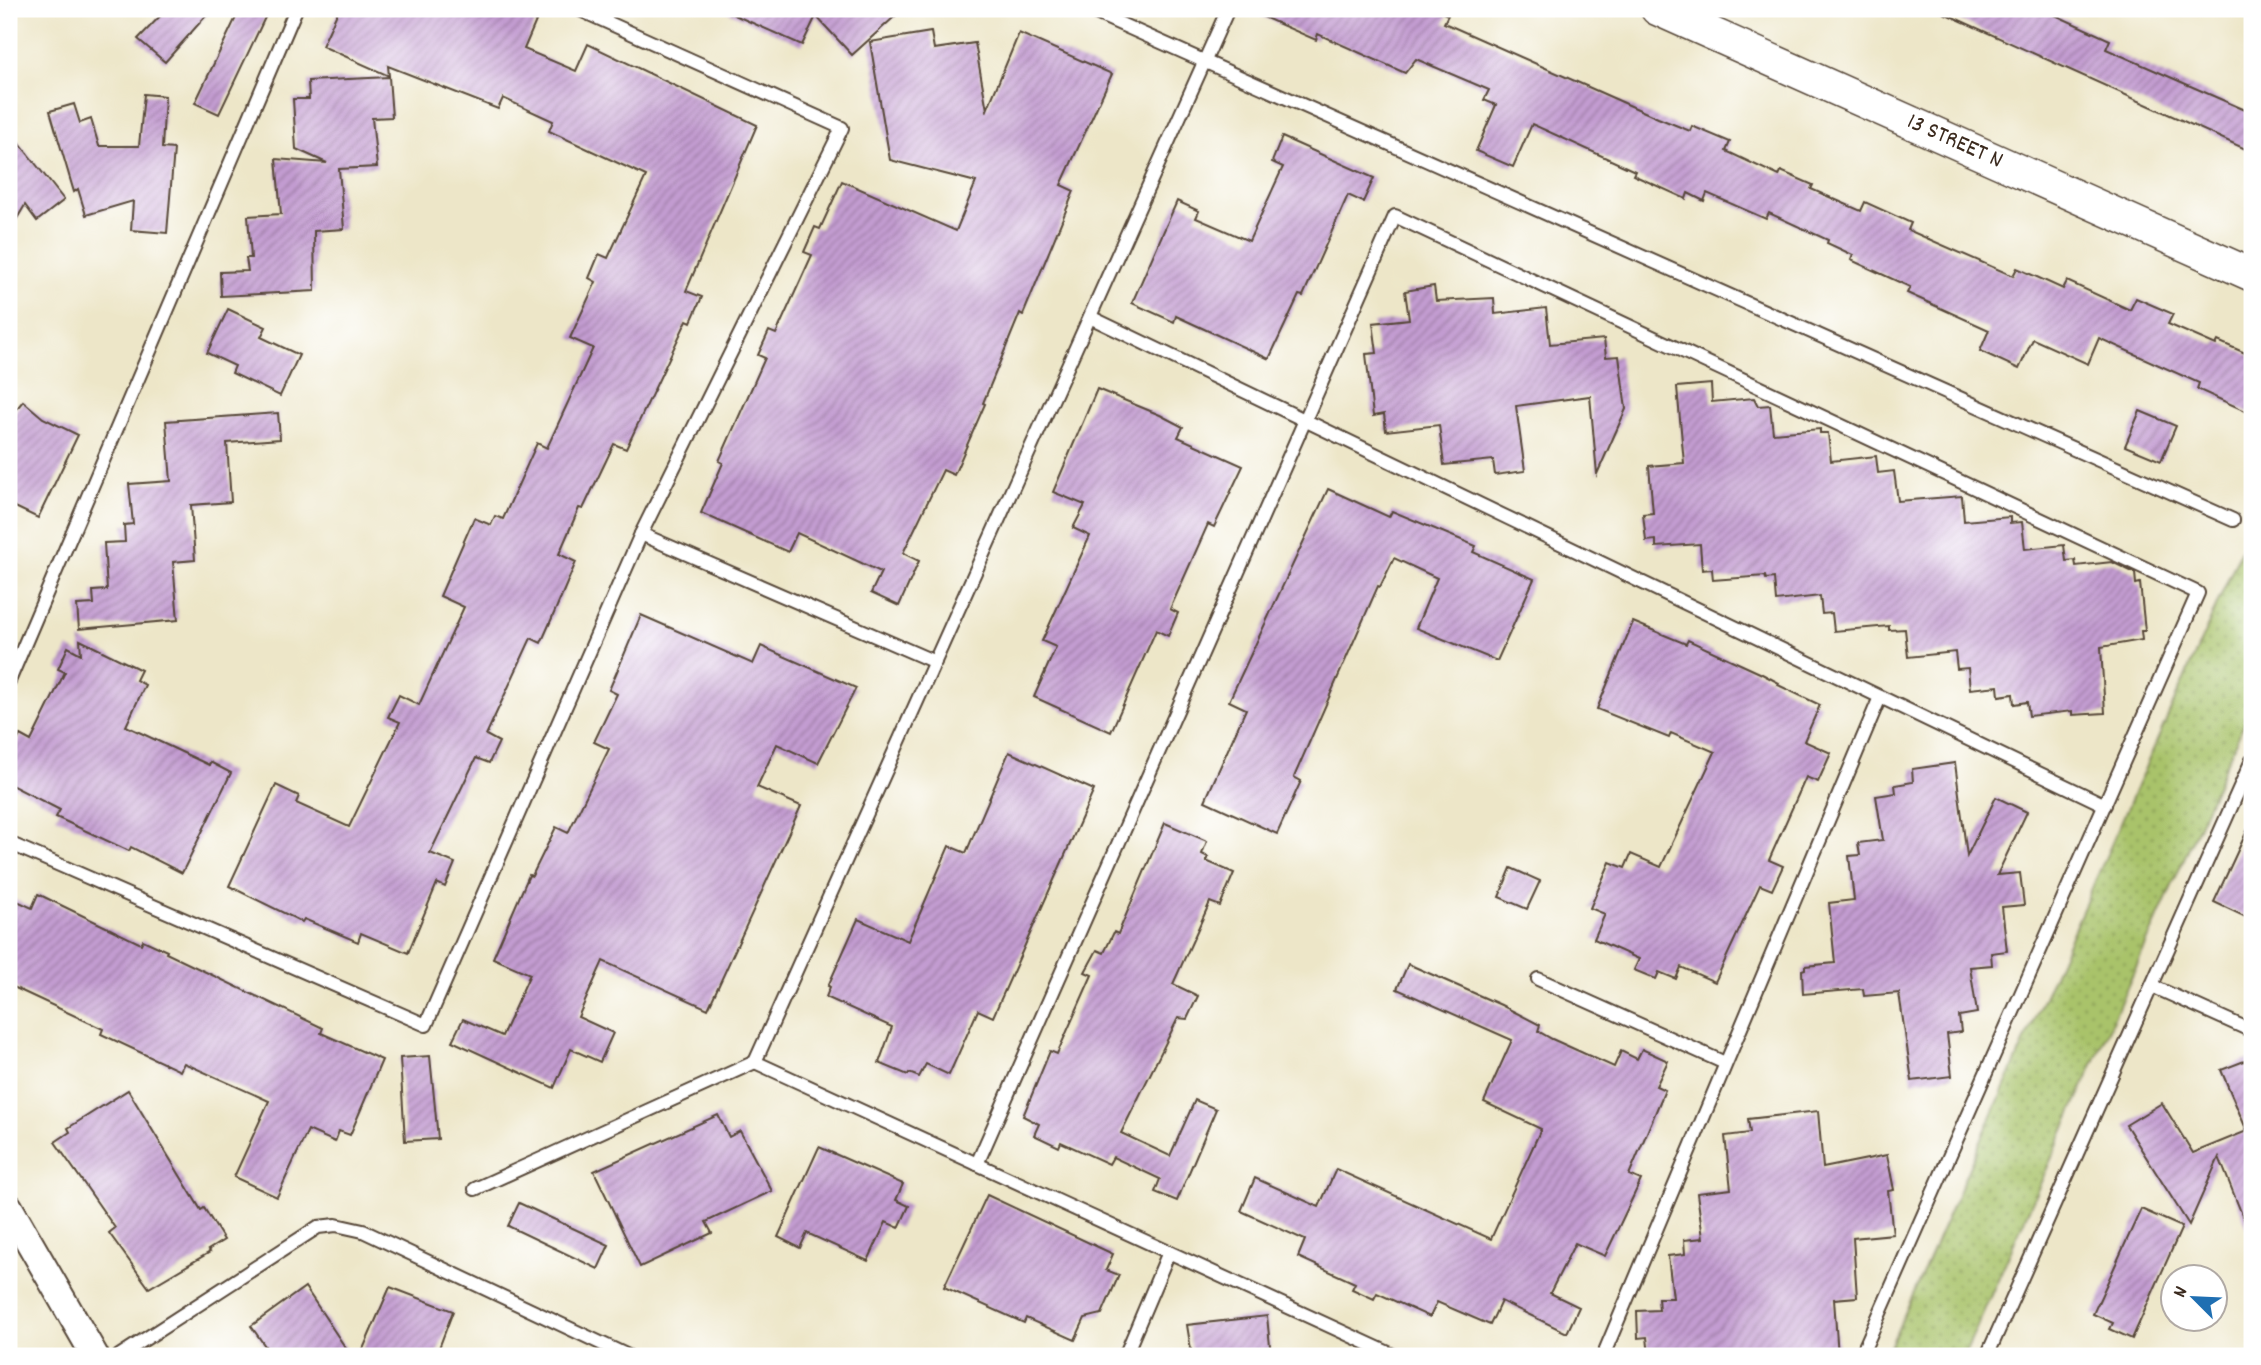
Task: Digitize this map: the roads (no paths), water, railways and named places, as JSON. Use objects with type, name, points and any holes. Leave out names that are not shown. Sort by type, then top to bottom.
[{"type":"street","name":"13 STREET N","points":[[1657,9],[1711,20],[2252,275]]},
{"type":"street","points":[[9,1207],[96,1356]]},
{"type":"lane","points":[[9,681],[296,9]]},
{"type":"lane","points":[[9,843],[426,1025],[641,534],[842,128],[578,9]]},
{"type":"lane","points":[[1087,9],[2233,520]]},
{"type":"lane","points":[[475,1189],[755,1062],[1228,9]]},
{"type":"lane","points":[[977,1164],[1395,216],[2198,593],[1861,1356]]},
{"type":"lane","points":[[1090,317],[2105,805]]},
{"type":"lane","points":[[641,534],[935,662]]},
{"type":"lane","points":[[1603,1356],[1880,696]]},
{"type":"lane","points":[[1987,1356],[2252,760]]},
{"type":"lane","points":[[1538,979],[1725,1063]]},
{"type":"lane","points":[[2152,986],[2252,1031]]},
{"type":"lane","points":[[755,1062],[1395,1356]]},
{"type":"lane","points":[[120,1356],[317,1227],[336,1225],[363,1231],[628,1356]]},
{"type":"lane","points":[[1125,1356],[1169,1252]]}]
